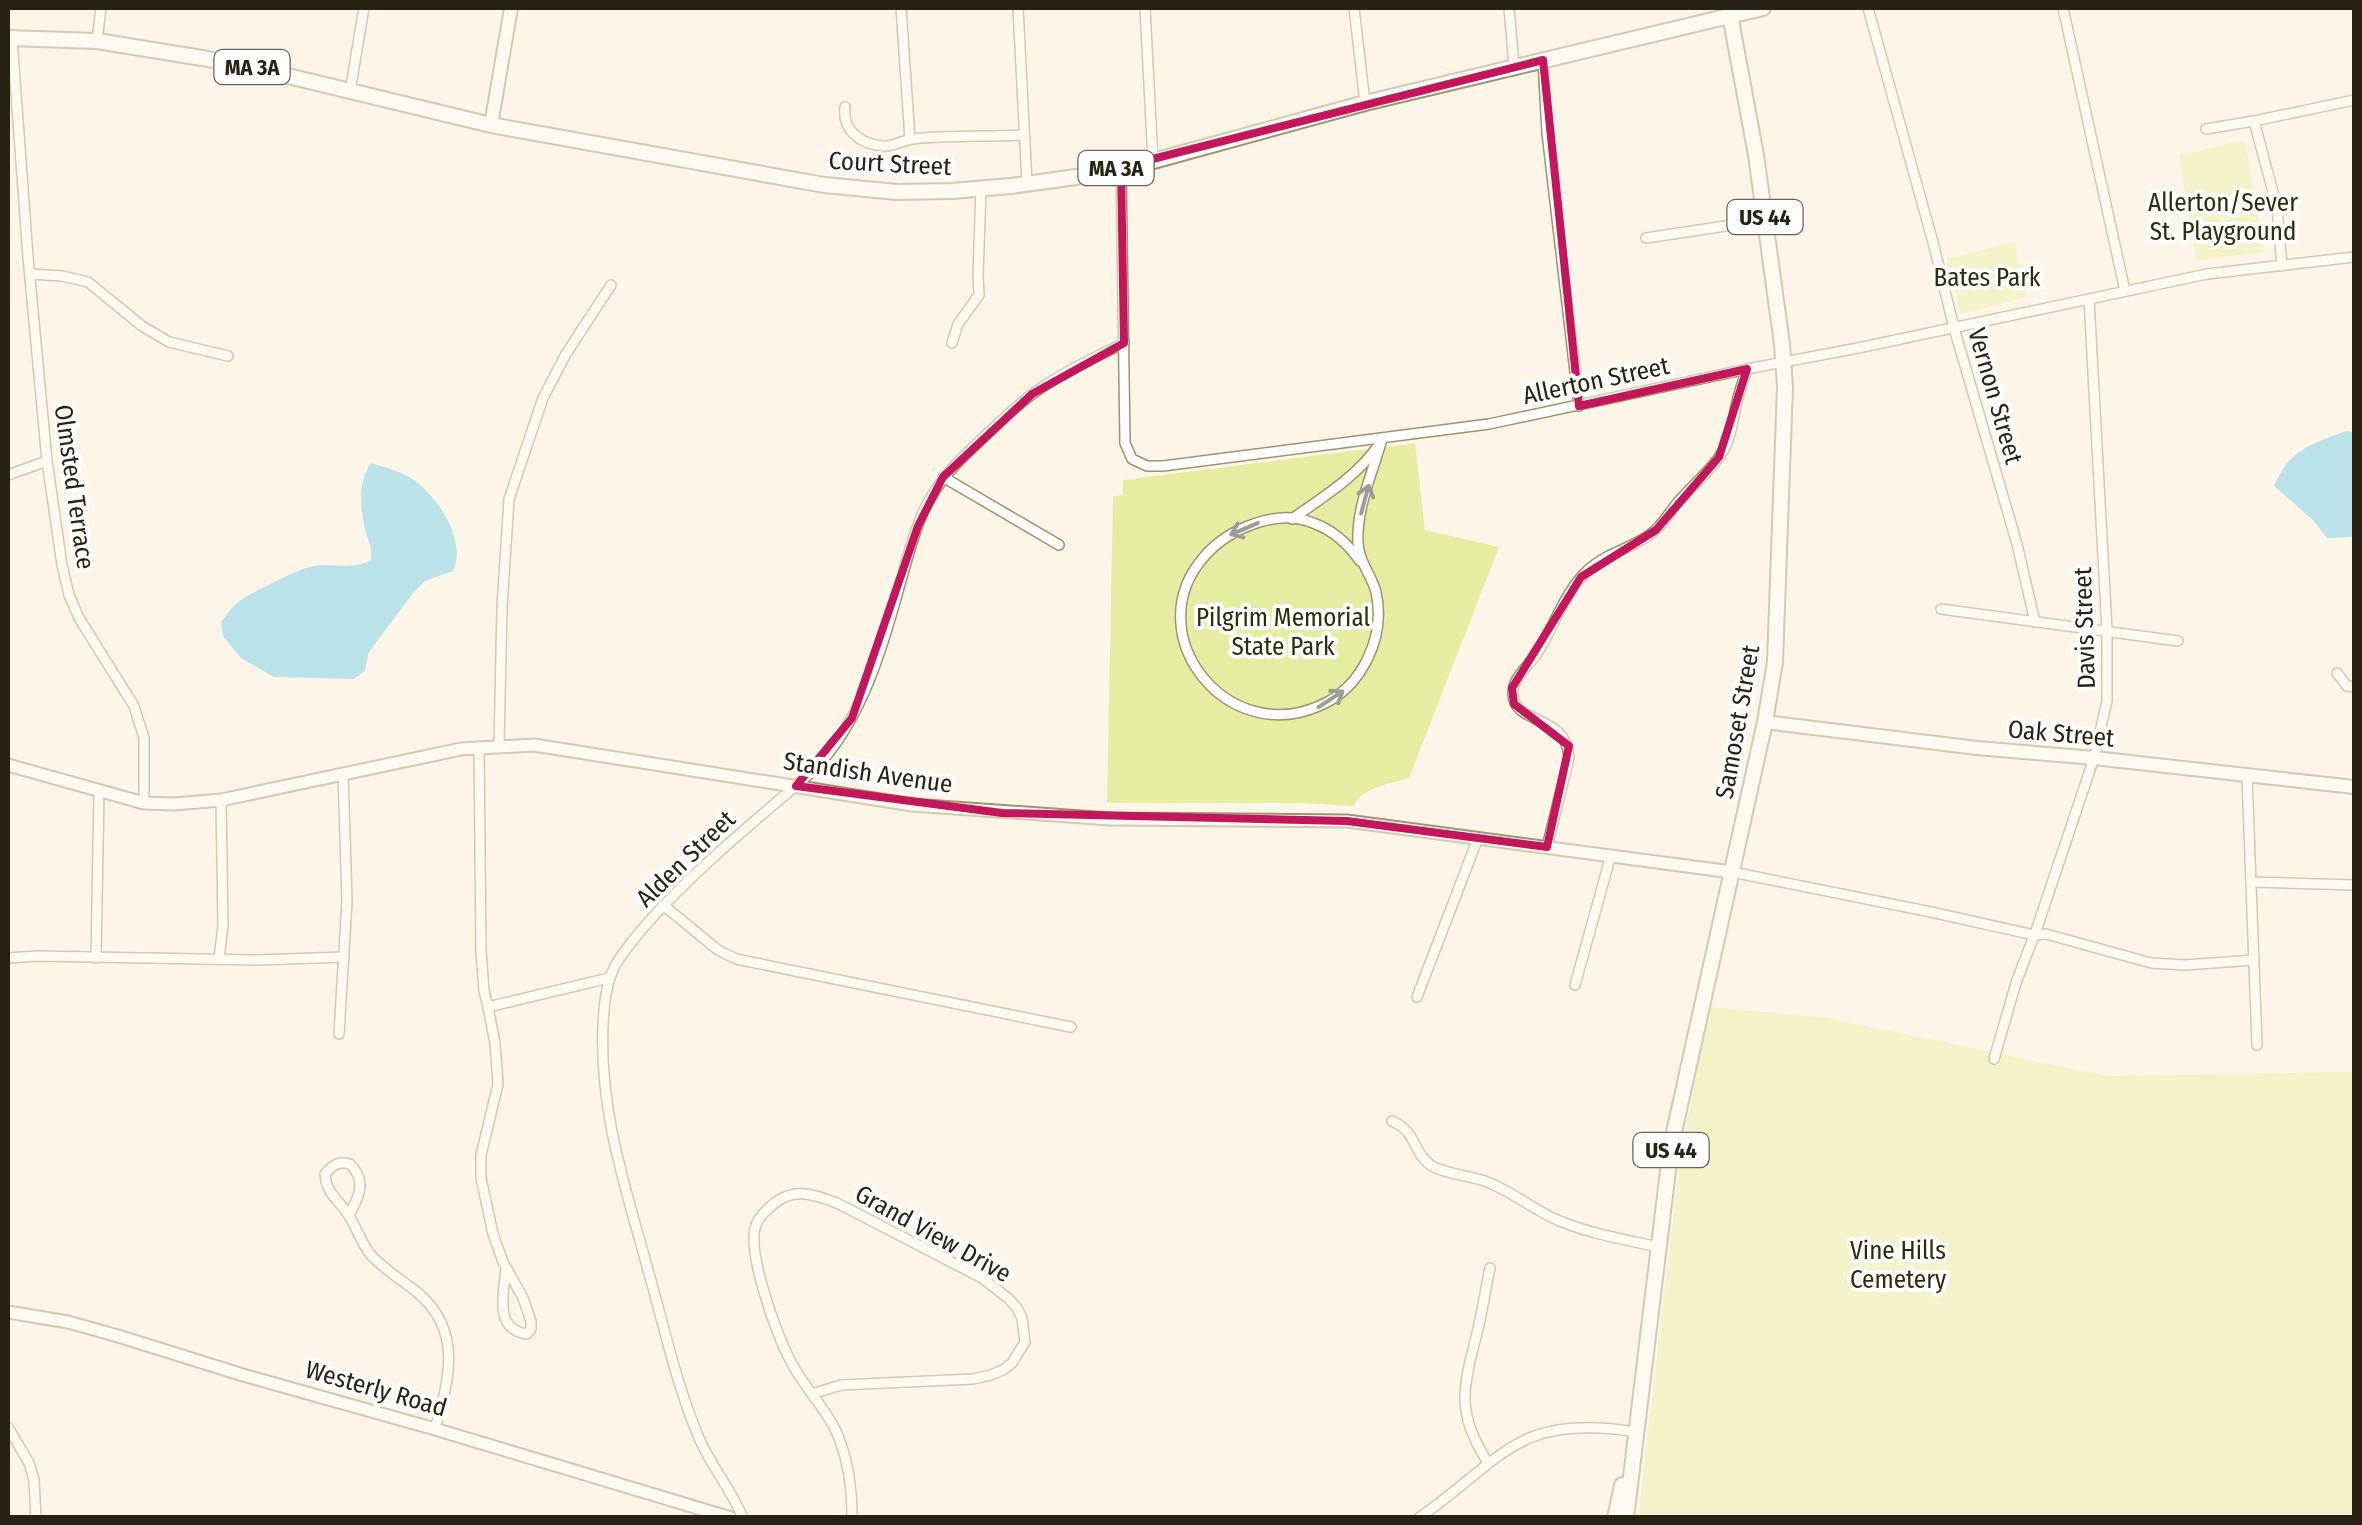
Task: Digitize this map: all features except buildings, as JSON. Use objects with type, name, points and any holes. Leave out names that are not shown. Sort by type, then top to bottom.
[{"type":"main road","points":[[491,125],[511,8]]},
{"type":"main road","name":"Court Street","points":[[10,39],[97,42],[255,68],[491,125],[824,185],[897,192],[1027,184],[1153,161],[1730,11],[1763,8]]},
{"type":"main road","name":"Samoset Street","points":[[1626,1518],[1671,1146],[1775,662],[1784,361],[1766,220],[1730,11]]},
{"type":"main road","name":"Oak Street","points":[[1764,722],[2354,787]]},
{"type":"main road","name":"Samoset Street","points":[[1616,1518],[1630,1444],[1636,1432]]},
{"type":"street","points":[[97,42],[101,8]]},
{"type":"street","points":[[350,91],[364,8]]},
{"type":"street","points":[[901,8],[910,140]]},
{"type":"street","points":[[1018,8],[1027,184]]},
{"type":"street","points":[[1145,8],[1153,161]]},
{"type":"street","points":[[1354,8],[1365,103]]},
{"type":"street","points":[[1508,8],[1514,66]]},
{"type":"street","name":"Vernon Street","points":[[1868,8],[2017,544],[2035,622]]},
{"type":"street","points":[[2063,8],[2125,291]]},
{"type":"street","name":"Olmsted Terrace","points":[[10,39],[56,535],[69,595],[79,618],[134,706],[144,738],[144,803]]},
{"type":"street","points":[[1543,60],[1547,133],[1579,406]]},
{"type":"street","points":[[2206,129],[2354,100]]},
{"type":"street","points":[[844,107],[844,119],[858,139],[886,147],[910,140],[1024,135]]},
{"type":"street","points":[[2254,121],[2277,207],[2282,266]]},
{"type":"street","name":"Allerton Street","points":[[1120,168],[1124,443],[1136,462],[1147,466],[1488,424],[2208,274],[2354,257]]},
{"type":"street","points":[[952,344],[958,324],[979,295],[982,188]]},
{"type":"street","points":[[1646,238],[1766,220]]},
{"type":"street","points":[[30,274],[88,282],[142,326],[170,342],[228,356]]},
{"type":"street","points":[[498,746],[509,499],[543,398],[611,285]]},
{"type":"street","name":"Davis Street","points":[[1994,1058],[2094,758],[2107,701],[2089,299]]},
{"type":"street","name":"Alden Street","points":[[743,1518],[700,1441],[684,1398],[614,1148],[605,1100],[602,1043],[609,978],[634,938],[691,876],[833,750],[852,718],[878,654],[918,526],[943,477],[1032,394],[1124,343]]},
{"type":"street","points":[[1547,847],[1569,746],[1557,730],[1516,706],[1514,686],[1581,577],[1602,559],[1656,530],[1719,457],[1731,434],[1747,368]]},
{"type":"street","points":[[1292,519],[1352,476],[1382,439]]},
{"type":"street","points":[[1360,560],[1358,529],[1362,506],[1382,439]]},
{"type":"street","points":[[8,475],[47,461]]},
{"type":"street","points":[[943,477],[1059,545]]},
{"type":"street","points":[[1292,519],[1316,524],[1332,533],[1360,560],[1376,592],[1378,633],[1371,653],[1349,686],[1334,699],[1297,714],[1256,712],[1238,707],[1202,678],[1192,663],[1182,630],[1184,594],[1189,576],[1201,560],[1226,538],[1258,523],[1292,519]]},
{"type":"street","points":[[1940,609],[2178,641]]},
{"type":"street","points":[[2337,673],[2351,686]]},
{"type":"street","name":"Standish Avenue","points":[[8,765],[144,803],[221,800],[479,747],[534,744],[912,805],[1110,819],[1347,821],[1732,872]]},
{"type":"street","points":[[479,747],[481,951],[498,1084],[481,1154],[482,1178],[489,1219],[531,1321],[526,1334],[516,1332],[504,1319],[506,1268]]},
{"type":"street","points":[[339,1034],[346,852],[343,774]]},
{"type":"street","points":[[2247,776],[2257,1045]]},
{"type":"street","points":[[96,958],[99,792]]},
{"type":"street","points":[[219,958],[223,909],[221,800]]},
{"type":"street","points":[[1416,998],[1478,838]]},
{"type":"street","points":[[1575,985],[1610,855]]},
{"type":"street","points":[[1732,872],[2034,935],[2046,934],[2151,963],[2254,960]]},
{"type":"street","points":[[2251,882],[2354,885]]},
{"type":"street","points":[[664,906],[718,950],[736,958],[1071,1028]]},
{"type":"street","points":[[8,958],[344,957]]},
{"type":"street","points":[[488,1006],[609,978]]},
{"type":"street","points":[[1392,1121],[1412,1135],[1426,1162],[1436,1168],[1492,1184],[1573,1226],[1658,1247]]},
{"type":"street","points":[[349,1215],[361,1191],[360,1178],[350,1164],[342,1162],[325,1174],[334,1200],[349,1215],[369,1253],[423,1297],[440,1320],[450,1355],[450,1375],[435,1429]]},
{"type":"street","name":"Grand View Drive","points":[[812,1394],[840,1384],[973,1378],[1003,1370],[1025,1342],[1022,1318],[1009,1298],[982,1278],[839,1204],[814,1194],[791,1193],[764,1212],[755,1228],[757,1264],[780,1339],[793,1367],[840,1440],[852,1493],[852,1518]]},
{"type":"street","points":[[1488,1463],[1468,1425],[1464,1395],[1490,1268]]},
{"type":"street","name":"Westerly Road","points":[[8,1312],[68,1322],[435,1429],[696,1512],[731,1518]]},
{"type":"street","points":[[1419,1518],[1520,1441],[1556,1428],[1585,1426],[1636,1432]]},
{"type":"street","points":[[8,1427],[29,1463],[36,1518]]},
{"type":"highlighted area","points":[[1543,60],[1579,406],[1747,369],[1719,457],[1656,530],[1581,577],[1512,688],[1514,704],[1569,746],[1547,847],[1347,821],[1002,813],[796,786],[852,718],[918,526],[943,477],[1032,394],[1124,343],[1121,167]]},
{"type":"green space","name":"Allerton/Sever St. Playground","points":[[2245,140],[2264,252],[2196,261],[2179,155]]},
{"type":"green space","name":"Bates Park","points":[[2014,242],[2027,297],[1961,314],[1947,259]]},
{"type":"green space","name":"Pilgrim Memorial State Park","points":[[1415,443],[1425,530],[1499,547],[1409,778],[1370,790],[1354,806],[1107,803],[1113,496],[1123,495],[1123,480]]},
{"type":"green space","name":"Vine Hills Cemetery","points":[[1709,1007],[1827,1018],[2108,1076],[2354,1072],[2354,1517],[1638,1518],[1680,1159]]},
{"type":"water","points":[[2346,431],[2354,432],[2354,537],[2327,538],[2314,521],[2274,486],[2294,456],[2312,444]]},
{"type":"water","points":[[371,463],[410,478],[433,498],[453,534],[453,571],[425,581],[414,592],[369,652],[365,671],[354,679],[274,677],[241,658],[223,636],[221,622],[242,599],[303,569],[371,560],[361,498],[363,479]]}]
